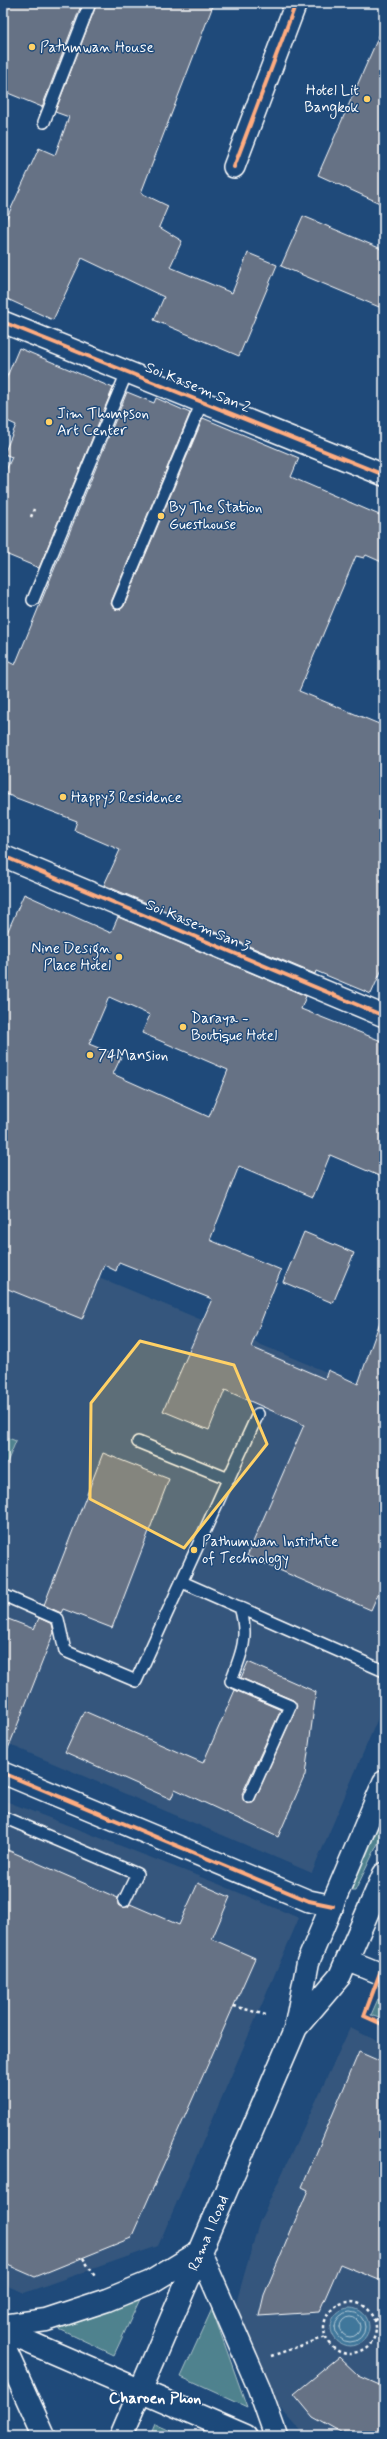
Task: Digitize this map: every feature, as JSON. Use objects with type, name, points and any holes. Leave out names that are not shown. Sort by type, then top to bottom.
[{"type":"main road","name":"Rama I Road","points":[[121,2436],[295,2030],[308,1962],[384,1782]]},
{"type":"main road","name":"Rama I Road","points":[[295,2030],[340,1976],[384,1874]]},
{"type":"main road","points":[[335,1901],[369,1909]]},
{"type":"main road","points":[[3,2326],[46,2320],[107,2300],[151,2282],[200,2252],[260,2388],[276,2436]]},
{"type":"main road","points":[[3,2331],[246,2436]]},
{"type":"main road","points":[[3,2345],[44,2436]]},
{"type":"street","points":[[234,167],[296,3]]},
{"type":"street","name":"Soi Kasem San 2","points":[[3,322],[384,475]]},
{"type":"street","name":"Soi Kasem San 3","points":[[3,856],[384,1016]]},
{"type":"street","points":[[3,1773],[309,1900],[335,1901]]},
{"type":"street","points":[[347,1960],[384,1975]]},
{"type":"lane","points":[[44,122],[90,3]]},
{"type":"lane","points":[[32,600],[43,586],[127,372]]},
{"type":"lane","points":[[118,603],[202,402]]},
{"type":"lane","points":[[3,1595],[58,1619],[65,1651],[136,1681],[258,1414]]},
{"type":"lane","points":[[138,1442],[229,1478]]},
{"type":"lane","points":[[182,1582],[384,1671]]},
{"type":"lane","points":[[240,1607],[245,1624],[243,1649],[231,1681],[290,1706],[249,1797]]},
{"type":"lane","points":[[3,1817],[137,1874],[124,1901]]},
{"type":"path","points":[[31,517],[34,509]]},
{"type":"path","points":[[234,2006],[266,2015]]},
{"type":"path","points":[[83,2258],[98,2281]]},
{"type":"path","points":[[350,2301],[362,2304],[372,2312],[375,2320],[374,2338],[363,2351],[345,2354],[330,2345],[326,2337],[324,2329],[328,2313],[342,2302],[350,2301]]},
{"type":"path","points":[[375,2320],[384,2317]]},
{"type":"path","points":[[265,2358],[326,2337]]},
{"type":"highlighted area","points":[[140,1341],[234,1365],[267,1444],[184,1548],[90,1499],[91,1403]]},
{"type":"shaded area","name":"Pathumwan Institute of Technology","points":[[3,1237],[384,1396],[384,1704],[312,1873],[3,1742]]},
{"type":"shaded area","points":[[3,1800],[216,1883],[299,1918],[158,2246],[24,2293],[3,2284]]},
{"type":"shaded area","points":[[350,2028],[384,2044],[384,2436],[305,2436],[271,2398],[234,2310],[259,2223]]},
{"type":"green space","points":[[3,1436],[16,1441],[3,1472]]},
{"type":"green space","points":[[384,1802],[384,1831],[355,1891],[352,1891],[349,1888]]},
{"type":"green space","points":[[378,1999],[384,2001],[384,2020],[371,2015]]},
{"type":"green space","points":[[141,2297],[114,2355],[57,2328]]},
{"type":"green space","points":[[212,2309],[247,2407],[181,2377]]},
{"type":"green space","points":[[155,2424],[182,2436],[150,2436]]},
{"type":"water","points":[[346,2308],[354,2308],[361,2311],[366,2316],[369,2327],[366,2338],[361,2343],[354,2346],[346,2346],[339,2343],[334,2338],[331,2331],[331,2323],[334,2316],[339,2311]]},
{"type":"building","name":"Patumwan House","points":[[3,3],[82,3],[42,107],[3,91]]},
{"type":"building","points":[[97,3],[214,3],[141,193],[168,206],[159,227],[182,241],[170,267],[232,293],[248,253],[277,265],[239,356],[154,320],[164,297],[82,258],[53,320],[3,297],[3,226],[39,148],[55,155],[69,117],[55,112]]},
{"type":"building","name":"Hotel Lit Bangkok","points":[[384,24],[384,205],[318,175]]},
{"type":"building","points":[[303,216],[384,250],[384,309],[281,266]]},
{"type":"building","name":"Jim Thompson Art Center","points":[[19,348],[113,388],[39,568],[3,553],[3,477],[12,457],[4,454],[16,425],[3,419],[3,386]]},
{"type":"building","points":[[127,392],[154,403],[156,398],[190,413],[112,600],[111,604],[115,609],[119,610],[124,606],[203,418],[299,458],[291,477],[384,517],[384,563],[366,555],[364,558],[356,556],[299,691],[384,726],[384,965],[371,994],[316,971],[315,974],[104,885],[120,850],[74,830],[77,821],[3,793],[3,659],[15,665]]},
{"type":"building","points":[[24,894],[111,933],[118,917],[306,996],[301,1009],[384,1042],[384,1178],[330,1155],[313,1197],[239,1166],[210,1240],[281,1270],[251,1347],[325,1379],[328,1370],[358,1384],[381,1319],[384,1320],[384,1580],[371,1610],[247,1556],[304,1425],[225,1390],[209,1430],[163,1411],[212,1299],[119,1262],[116,1271],[104,1265],[82,1319],[3,1287],[3,942]],"holes":[[[109,997],[150,1015],[142,1033],[228,1070],[209,1117],[113,1074],[121,1057],[89,1044]]]},
{"type":"building","points":[[304,1232],[354,1253],[333,1303],[283,1282]]},
{"type":"building","points":[[103,1453],[169,1479],[112,1628],[63,1609],[61,1613],[44,1605]]},
{"type":"building","points":[[3,1617],[34,1629],[39,1618],[52,1624],[54,1632],[4,1759]]},
{"type":"building","points":[[248,1662],[316,1692],[305,1775],[278,1837],[175,1789],[171,1799],[65,1752],[84,1711],[203,1763],[235,1690],[281,1710],[242,1794],[246,1803],[253,1803],[297,1706],[293,1700],[241,1678]]},
{"type":"building","points":[[3,1848],[118,1898],[118,1905],[121,1907],[128,1907],[130,1904],[179,1925],[198,1883],[230,1897],[212,1939],[255,1958],[131,2238],[35,2277],[3,2263]]},
{"type":"building","points":[[359,2052],[384,2063],[384,2282],[340,2264],[319,2312],[259,2316],[264,2295],[308,2190],[302,2187]]},
{"type":"building","points":[[339,2357],[359,2376],[384,2387],[384,2436],[347,2436],[313,2417],[294,2394]]},
{"type":"cycle path","points":[[234,167],[296,3]]},
{"type":"cycle path","points":[[3,322],[384,475]]},
{"type":"cycle path","points":[[3,856],[384,1016]]},
{"type":"cycle path","points":[[3,1773],[309,1901],[333,1906]]},
{"type":"cycle path","points":[[384,1962],[364,2016],[384,2025]]},
{"type":"place","name":"Patumwan House","points":[[32,47]]},
{"type":"place","name":"Hotel Lit Bangkok","points":[[367,99]]},
{"type":"place","name":"Jim Thompson Art Center","points":[[49,422]]},
{"type":"place","name":"By The Station Guesthouse","points":[[161,516]]},
{"type":"place","name":"Happy3 Residence","points":[[63,797]]},
{"type":"place","name":"Nine Design Place Hotel","points":[[119,957]]},
{"type":"place","name":"Daraya - Boutique Hotel","points":[[183,1027]]},
{"type":"place","name":"74Mansion","points":[[90,1055]]},
{"type":"place","name":"Pathumwan Institute of Technology","points":[[194,1550]]},
{"type":"district","name":"Charoen Phon","points":[[155,2397]]}]
